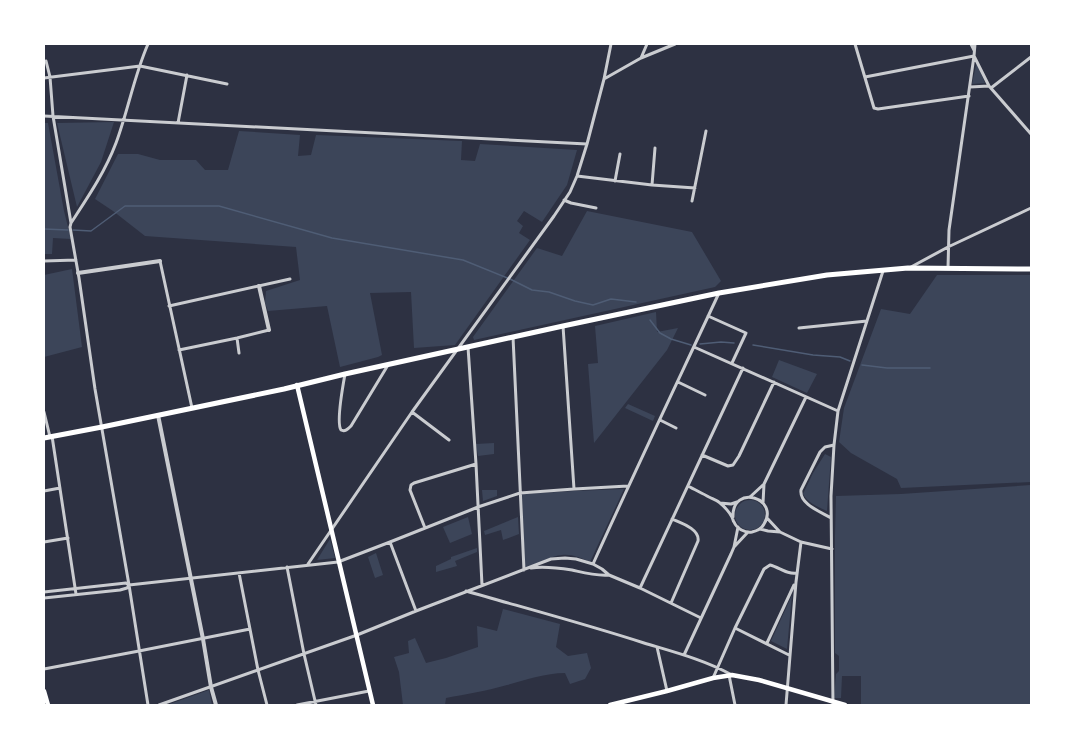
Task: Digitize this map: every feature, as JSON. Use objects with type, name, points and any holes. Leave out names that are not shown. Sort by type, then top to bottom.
[{"type":"main road","points":[[44,438],[192,408],[388,364],[719,293],[827,275],[908,268],[1031,269]]},
{"type":"main road","points":[[297,385],[373,705]]},
{"type":"main road","points":[[610,705],[713,678],[731,675],[747,677],[788,688],[833,703],[845,705]]},
{"type":"main road","points":[[44,691],[48,705]]},
{"type":"street","points":[[308,564],[412,412],[570,192],[577,176],[587,144],[604,79],[610,44]]},
{"type":"street","points":[[642,58],[647,44]]},
{"type":"street","points":[[604,79],[642,58],[675,44]]},
{"type":"street","points":[[855,44],[874,108],[878,109],[968,96]]},
{"type":"street","points":[[971,44],[974,50]]},
{"type":"street","points":[[948,268],[949,230],[975,44]]},
{"type":"street","points":[[71,223],[91,194],[101,176],[116,142],[146,45]]},
{"type":"street","points":[[865,77],[974,56]]},
{"type":"street","points":[[974,56],[990,87],[1031,134]]},
{"type":"street","points":[[970,87],[990,87],[1031,57]]},
{"type":"street","points":[[46,61],[50,78],[53,116],[71,223],[70,227],[89,354],[148,705]]},
{"type":"street","points":[[44,78],[140,66],[227,84]]},
{"type":"street","points":[[178,123],[187,75]]},
{"type":"street","points":[[44,116],[587,144]]},
{"type":"street","points":[[692,201],[706,131]]},
{"type":"street","points":[[652,185],[655,148]]},
{"type":"street","points":[[615,181],[620,154]]},
{"type":"street","points":[[577,176],[652,185],[695,188]]},
{"type":"street","points":[[564,200],[571,203],[596,208]]},
{"type":"street","points":[[908,268],[948,247],[1031,208]]},
{"type":"street","points":[[44,260],[76,260]]},
{"type":"street","points":[[78,273],[160,261],[192,408]]},
{"type":"street","points":[[833,703],[831,496],[834,444],[838,411],[883,270]]},
{"type":"street","points":[[169,306],[290,279]]},
{"type":"street","points":[[179,350],[268,330],[259,286]]},
{"type":"street","points":[[593,564],[719,293]]},
{"type":"street","points":[[708,316],[746,333],[732,363]]},
{"type":"street","points":[[799,328],[867,321]]},
{"type":"street","points":[[563,326],[574,489]]},
{"type":"street","points":[[513,337],[524,570]]},
{"type":"street","points":[[237,338],[239,353]]},
{"type":"street","points":[[468,347],[482,585]]},
{"type":"street","points":[[694,347],[838,411]]},
{"type":"street","points":[[345,374],[339,427],[343,431],[350,426],[388,364]]},
{"type":"street","points":[[640,588],[743,368]]},
{"type":"street","points":[[678,382],[705,395]]},
{"type":"street","points":[[702,455],[728,466],[736,463],[774,382]]},
{"type":"street","points":[[750,497],[764,484],[806,397]]},
{"type":"street","points":[[44,412],[51,437],[60,488],[76,594]]},
{"type":"street","points":[[412,412],[449,440]]},
{"type":"street","points":[[158,415],[203,638],[211,687],[216,705]]},
{"type":"street","points":[[660,420],[676,428]]},
{"type":"street","points":[[831,518],[809,505],[803,500],[800,494],[820,452],[834,444]]},
{"type":"street","points":[[425,528],[410,490],[411,485],[476,464]]},
{"type":"street","points":[[763,503],[764,484]]},
{"type":"street","points":[[44,592],[126,583],[129,585],[308,564],[338,562],[478,507],[520,493],[628,486]]},
{"type":"street","points":[[688,486],[720,503],[738,527],[743,531],[748,532],[760,529],[767,518],[767,510],[763,503],[750,497],[743,498],[732,504],[720,503]]},
{"type":"street","points":[[44,491],[60,488]]},
{"type":"street","points":[[732,517],[732,512],[737,502]]},
{"type":"street","points":[[767,518],[780,532]]},
{"type":"street","points":[[671,603],[699,538],[695,532],[672,519]]},
{"type":"street","points":[[684,655],[734,547],[738,527]]},
{"type":"street","points":[[760,529],[780,532],[801,542],[832,548]]},
{"type":"street","points":[[734,547],[748,532]]},
{"type":"street","points":[[44,542],[68,538]]},
{"type":"street","points":[[390,542],[416,610]]},
{"type":"street","points":[[786,705],[796,582],[801,542]]},
{"type":"street","points":[[159,705],[356,635],[416,610],[528,569],[550,559],[576,558],[593,564],[609,574],[701,618]]},
{"type":"street","points":[[713,678],[735,628],[764,569],[770,565],[789,573],[797,573]]},
{"type":"street","points":[[287,567],[304,654],[316,703]]},
{"type":"street","points":[[528,569],[550,568],[572,570],[600,576],[609,574]]},
{"type":"street","points":[[600,576],[602,569]]},
{"type":"street","points":[[239,573],[258,670],[267,705]]},
{"type":"street","points":[[767,643],[796,582]]},
{"type":"street","points":[[44,598],[120,590],[127,588],[129,585]]},
{"type":"street","points":[[466,591],[602,630],[718,667],[731,675],[735,705]]},
{"type":"street","points":[[735,628],[790,654]]},
{"type":"street","points":[[44,669],[250,629]]},
{"type":"street","points":[[656,647],[667,691]]},
{"type":"street","points":[[297,705],[316,703],[370,691]]},
{"type":"shaded area","points":[[977,64],[985,83],[972,84],[976,65]]},
{"type":"shaded area","points":[[114,122],[101,162],[77,207],[57,123]]},
{"type":"shaded area","points":[[44,123],[48,123],[64,211],[71,239],[53,238],[52,254],[44,254]]},
{"type":"shaded area","points":[[239,131],[300,135],[298,156],[311,155],[316,135],[462,141],[461,160],[475,161],[480,144],[577,150],[567,185],[542,222],[524,211],[517,221],[523,226],[519,233],[530,240],[455,345],[414,348],[411,292],[370,293],[382,355],[340,367],[327,306],[268,311],[265,303],[266,291],[300,280],[296,247],[145,236],[95,199],[118,154],[138,154],[160,160],[196,160],[205,170],[228,170]]},
{"type":"shaded area","points":[[587,211],[692,232],[721,281],[715,287],[474,340],[473,337],[537,248],[562,256]]},
{"type":"shaded area","points":[[72,269],[82,347],[44,357],[44,275]]},
{"type":"shaded area","points":[[937,275],[1031,275],[1031,482],[901,488],[897,479],[851,453],[839,442],[844,408],[881,309],[910,314]]},
{"type":"shaded area","points":[[656,312],[657,332],[678,328],[667,350],[594,443],[588,364],[598,363],[595,326]]},
{"type":"shaded area","points":[[779,360],[817,374],[807,393],[772,377]]},
{"type":"shaded area","points":[[628,404],[655,416],[653,421],[625,408]]},
{"type":"shaded area","points":[[494,443],[494,454],[478,456],[476,444]]},
{"type":"shaded area","points":[[825,454],[831,457],[827,511],[810,502],[803,494],[813,473]]},
{"type":"shaded area","points":[[1031,485],[1031,705],[865,705],[861,704],[861,676],[842,676],[841,698],[834,698],[836,674],[839,671],[839,656],[835,653],[836,496],[901,494]]},
{"type":"shaded area","points":[[624,489],[590,562],[573,556],[558,555],[525,569],[522,494]]},
{"type":"shaded area","points":[[482,490],[497,490],[497,496],[483,501]]},
{"type":"shaded area","points":[[750,500],[761,504],[765,515],[761,526],[750,530],[739,526],[735,515],[739,504]]},
{"type":"shaded area","points":[[468,517],[472,534],[450,543],[443,527]]},
{"type":"shaded area","points":[[518,517],[519,534],[503,540],[501,530],[485,535],[484,531]]},
{"type":"shaded area","points":[[330,539],[335,558],[317,560]]},
{"type":"shaded area","points":[[477,548],[477,552],[455,561],[457,566],[436,572],[436,566],[451,559],[451,557]]},
{"type":"shaded area","points":[[376,553],[383,575],[375,578],[368,557]]},
{"type":"shaded area","points":[[792,595],[787,649],[771,641]]},
{"type":"shaded area","points":[[503,609],[560,624],[556,647],[568,656],[587,653],[591,668],[585,679],[570,684],[565,673],[550,674],[492,689],[446,698],[445,705],[403,705],[399,672],[394,657],[409,653],[408,641],[415,638],[426,663],[446,658],[478,647],[477,626],[497,631]]},
{"type":"shaded area","points":[[209,690],[212,705],[167,705]]},
{"type":"waterway","points":[[73,230],[91,231],[125,206],[219,206],[332,238],[463,260],[510,279],[532,290],[549,292],[575,301],[593,305],[611,299],[636,302]]},
{"type":"waterway","points":[[44,229],[68,230]]},
{"type":"waterway","points":[[650,320],[660,333],[671,339],[691,345]]},
{"type":"waterway","points":[[700,344],[721,342],[734,343]]},
{"type":"waterway","points":[[753,345],[813,355],[840,357],[850,361]]},
{"type":"waterway","points":[[862,365],[887,368],[930,368]]}]
